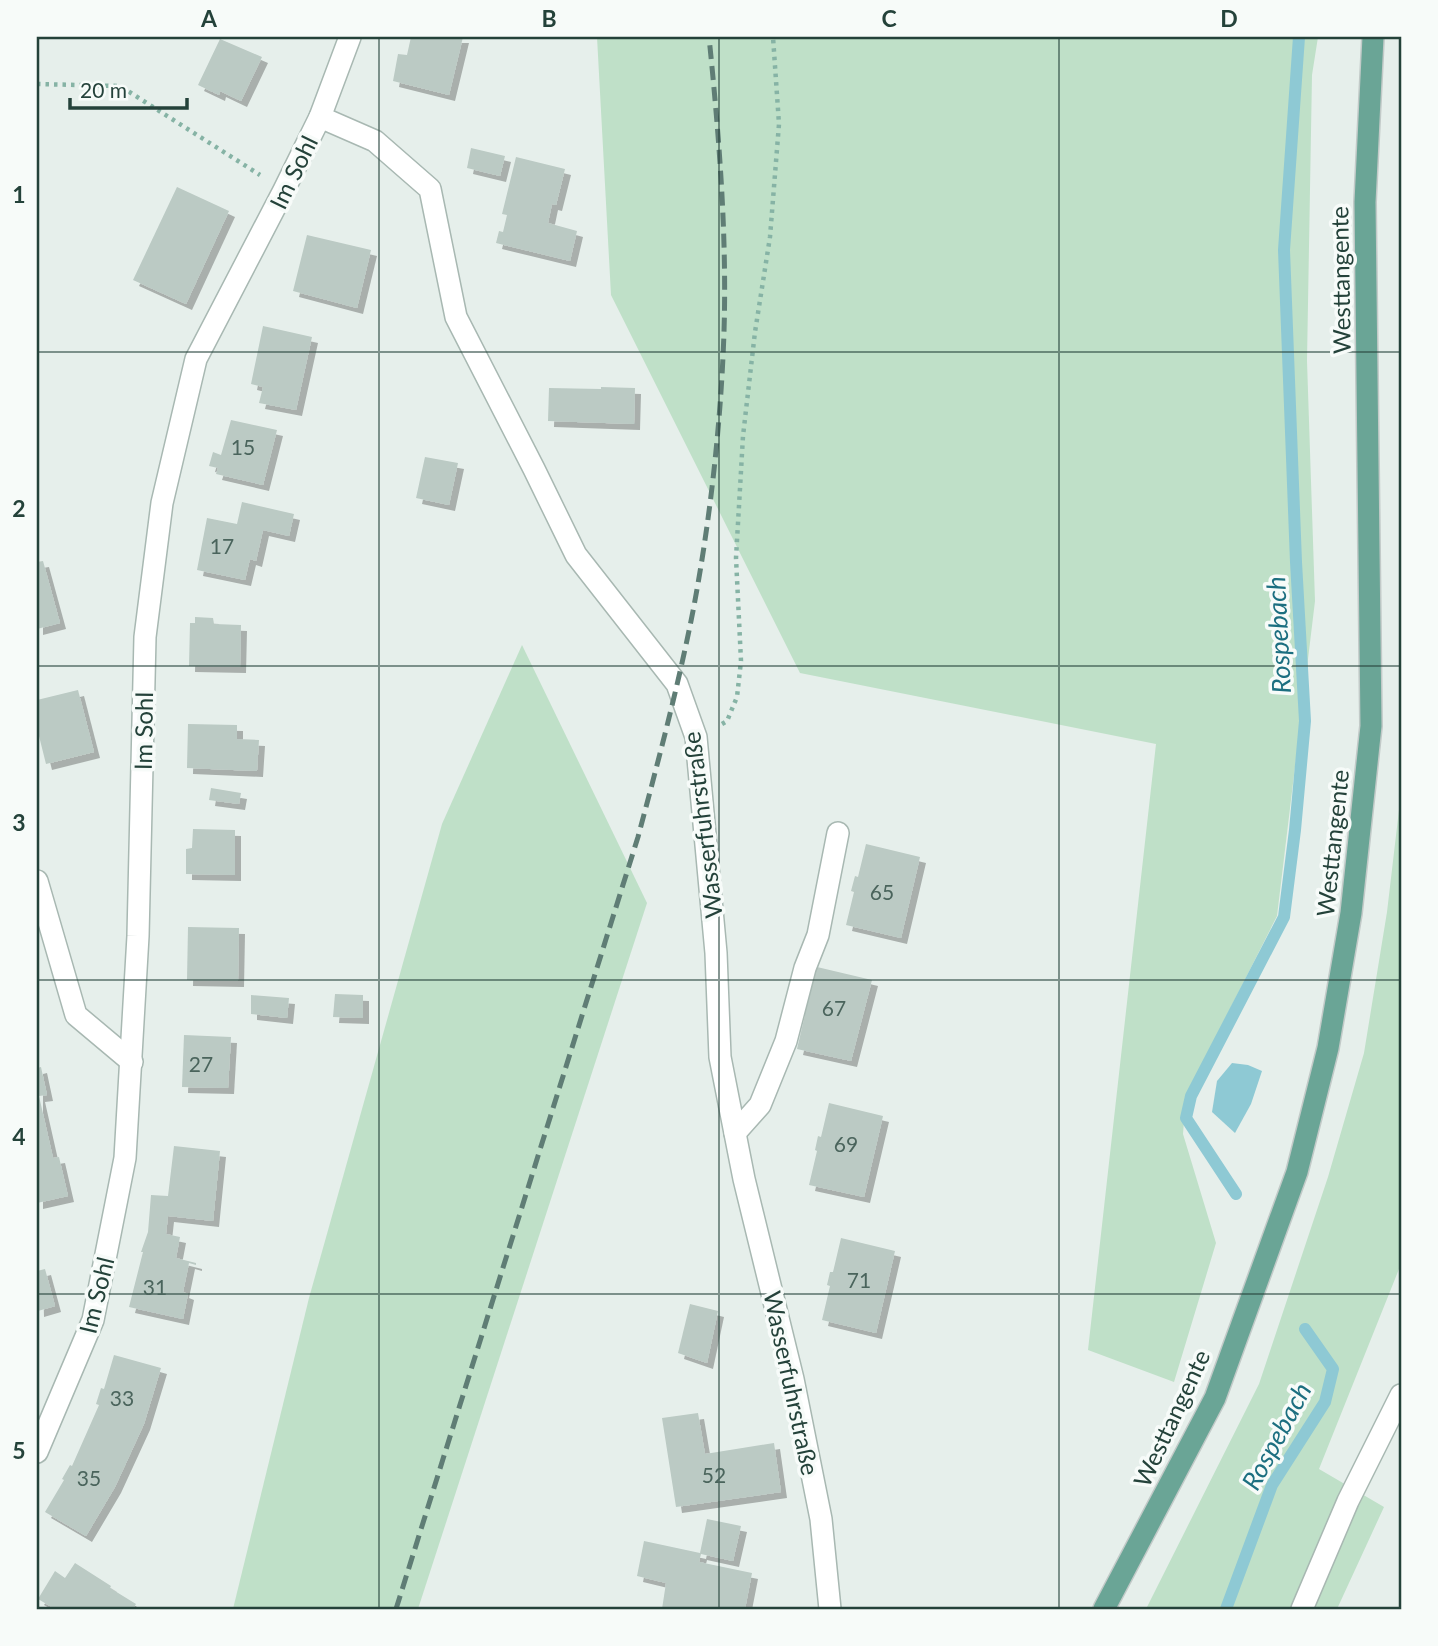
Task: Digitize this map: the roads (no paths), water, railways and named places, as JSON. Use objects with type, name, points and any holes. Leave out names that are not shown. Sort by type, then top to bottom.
[{"type":"main road","name":"Westtangente","points":[[1104,1609],[1215,1398],[1297,1172],[1328,1048],[1347,940],[1371,726],[1365,202],[1373,37]]},
{"type":"street","name":"Im Sohl","points":[[37,1452],[93,1320],[125,1158],[138,936],[145,638],[162,503],[196,359],[320,117],[351,37]]},
{"type":"street","name":"Wasserfuhrstraße","points":[[320,117],[375,141],[430,189],[456,317],[576,555],[677,684],[696,737],[716,953],[720,1057],[744,1179],[801,1417],[821,1519],[830,1609]]},
{"type":"street","points":[[735,1133],[760,1105],[786,1041],[805,968],[818,935],[838,833]]},
{"type":"street","points":[[37,881],[76,1014],[132,1062]]},
{"type":"street","points":[[1302,1609],[1348,1501],[1401,1395]]},
{"type":"water","points":[[1232,1063],[1248,1065],[1262,1071],[1251,1104],[1235,1133],[1212,1112],[1217,1081]]},
{"type":"waterway","name":"Rospebach","points":[[1236,1194],[1186,1118],[1191,1096],[1284,917],[1295,830],[1305,721],[1284,250],[1299,37]]},
{"type":"waterway","name":"Rospebach","points":[[1226,1609],[1272,1485],[1325,1402],[1333,1369],[1305,1329]]},
{"type":"railway","points":[[396,1609],[638,837],[693,611],[714,472],[724,332],[721,184],[709,37]]}]
